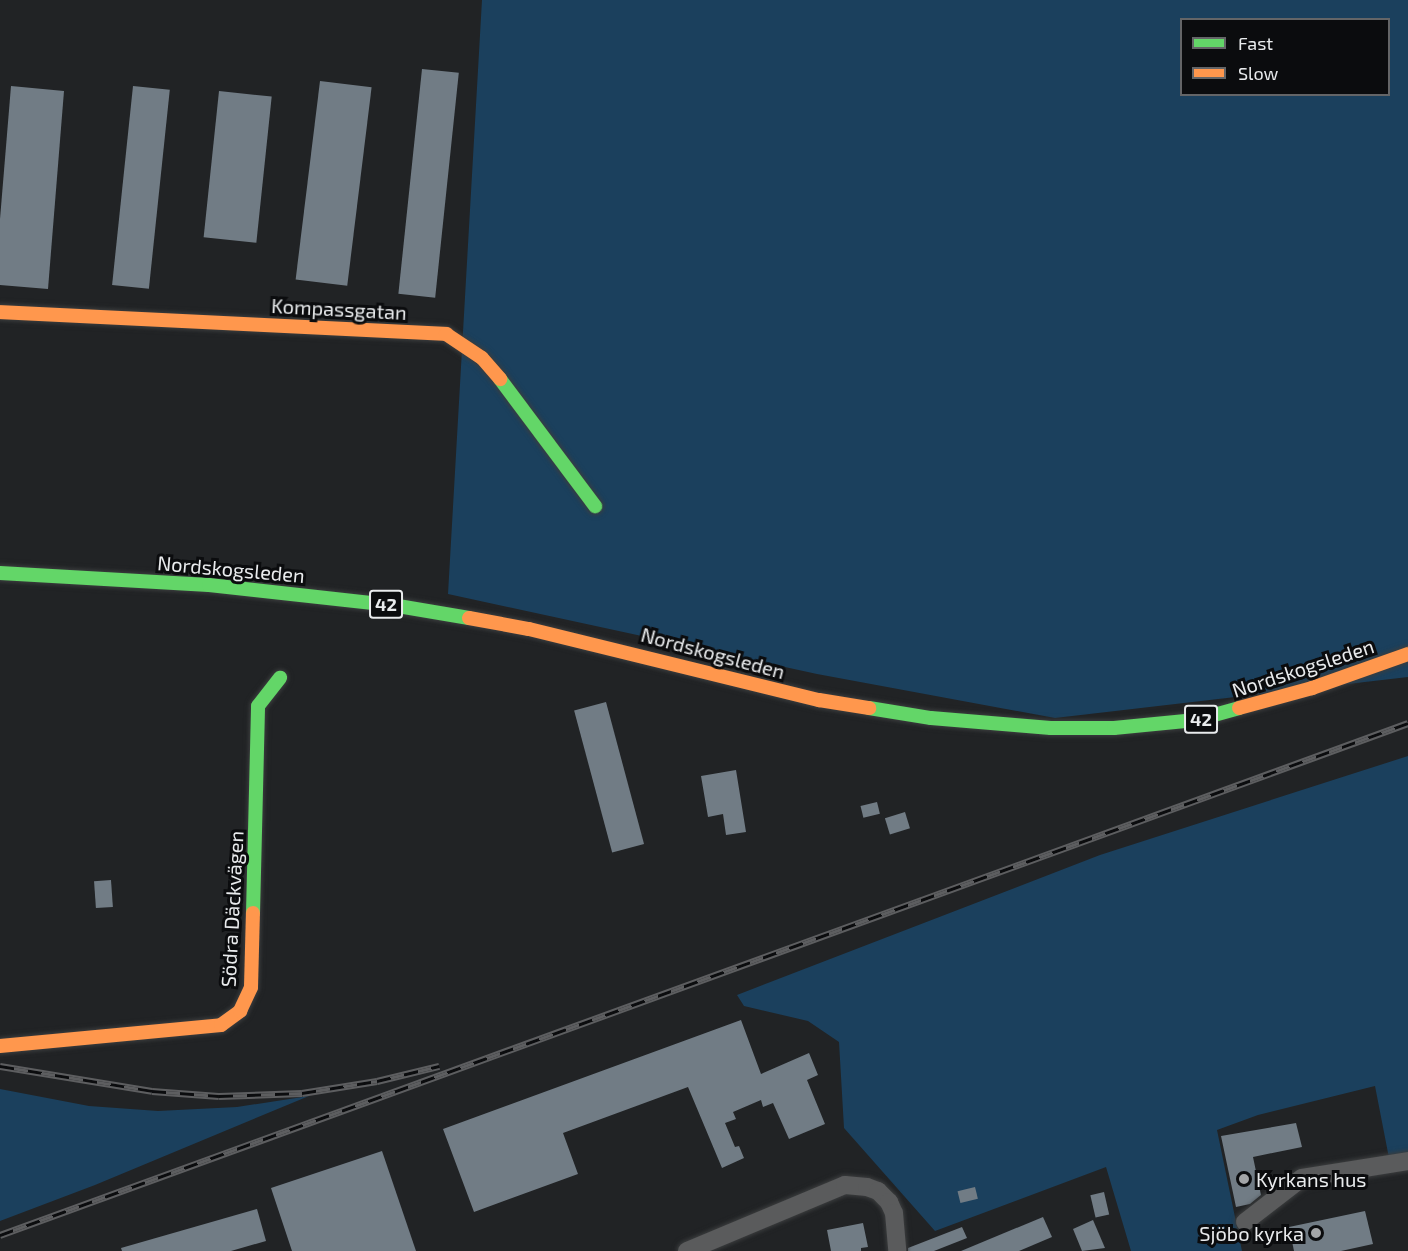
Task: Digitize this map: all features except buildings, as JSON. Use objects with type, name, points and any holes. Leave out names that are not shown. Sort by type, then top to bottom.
[{"type":"main road","name":"Kompassgatan","points":[[0,312],[446,334],[482,358],[510,391],[595,506]]},
{"type":"main road","name":"Nordskogsleden","points":[[0,573],[209,585],[398,606],[529,628],[819,700],[931,718],[1051,728],[1114,728],[1196,720],[1312,688],[1408,654]]},
{"type":"main road","name":"Södra Däckvägen","points":[[0,1046],[206,1028],[221,1024],[240,1011],[251,987],[258,706],[280,678]]},
{"type":"street","points":[[1245,1222],[1302,1178],[1408,1161]]},
{"type":"street","points":[[687,1251],[837,1188],[851,1185],[878,1191],[889,1202],[894,1213],[897,1251]]},
{"type":"shaded area","points":[[482,0],[1408,0],[1408,677],[1055,718],[817,674],[448,594]]},
{"type":"shaded area","points":[[1408,756],[1408,1153],[1389,1158],[1375,1086],[1258,1115],[1217,1130],[1242,1251],[1131,1251],[1106,1167],[935,1231],[844,1128],[839,1042],[808,1021],[744,1006],[737,995],[1100,855]]},
{"type":"shaded area","points":[[0,1089],[89,1106],[158,1111],[237,1107],[309,1096],[95,1185],[0,1221]]},
{"type":"railway","points":[[0,1235],[1408,723]]},
{"type":"railway","points":[[0,1066],[152,1091],[219,1096],[302,1093],[377,1081],[439,1066]]},
{"type":"traffic: fast","points":[[500,379],[595,506]]},
{"type":"traffic: fast","points":[[0,573],[209,585],[398,606],[469,618]]},
{"type":"traffic: fast","points":[[253,913],[258,706],[280,678]]},
{"type":"traffic: fast","points":[[869,708],[931,718],[1051,728],[1114,728],[1196,720],[1239,708]]},
{"type":"traffic: slow","points":[[0,312],[446,334],[482,358],[500,379]]},
{"type":"traffic: slow","points":[[469,618],[529,629],[819,700],[869,708]]},
{"type":"traffic: slow","points":[[1239,708],[1312,688],[1408,654]]},
{"type":"traffic: slow","points":[[0,1046],[221,1025],[240,1011],[251,987],[253,913]]},
{"type":"place","name":"Kyrkans hus","points":[[1244,1179]]},
{"type":"place","name":"Sjöbo kyrka","points":[[1316,1233]]}]
